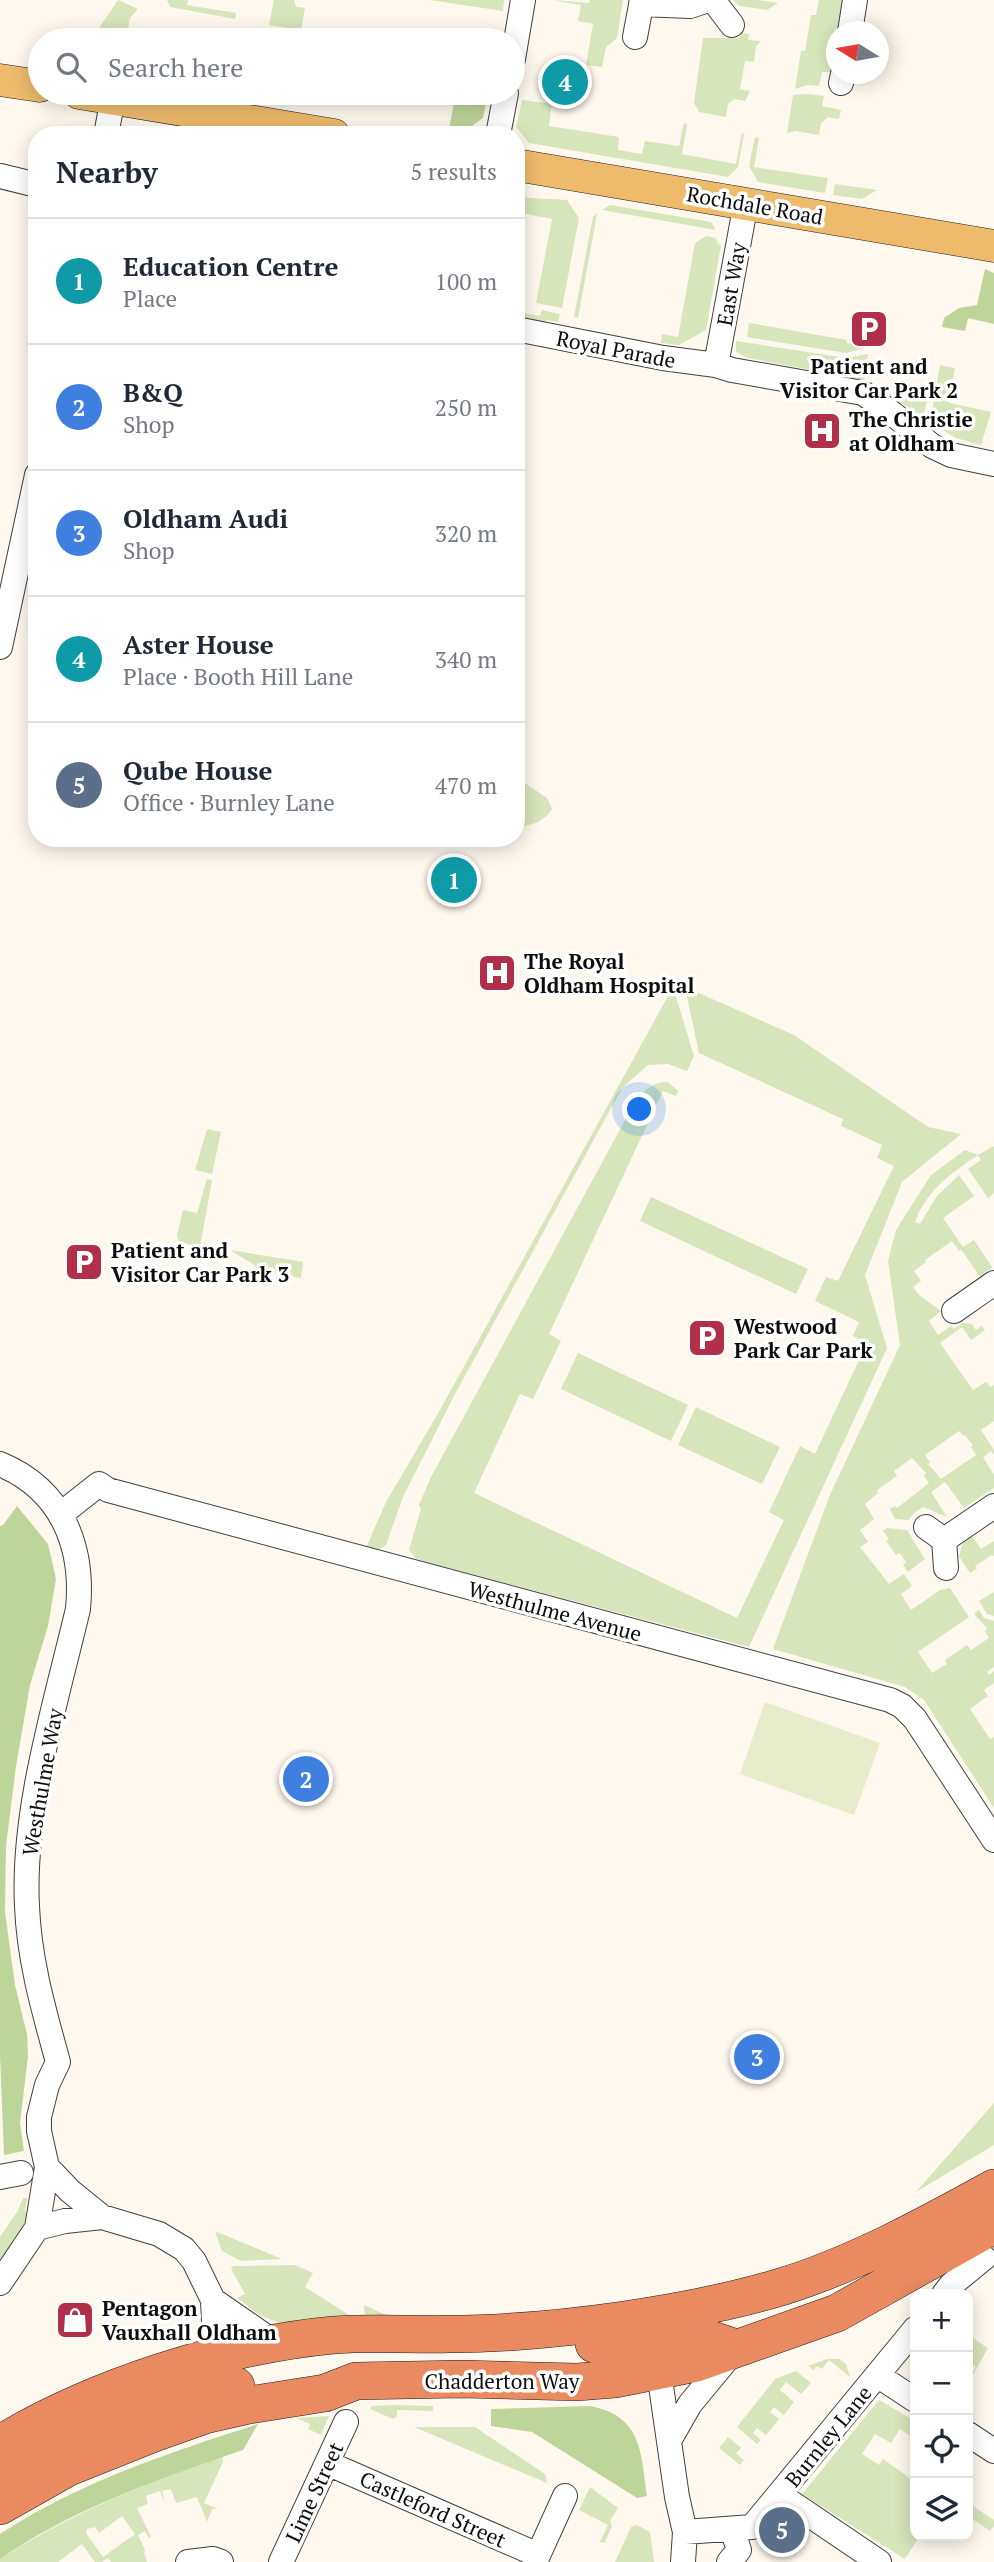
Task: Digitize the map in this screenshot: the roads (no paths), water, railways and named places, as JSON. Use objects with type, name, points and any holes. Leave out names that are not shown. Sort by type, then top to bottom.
[{"type":"highway","name":"Chadderton Way","points":[[211,2387],[331,2375],[356,2381],[462,2379],[576,2382],[615,2379],[656,2343],[722,2302],[784,2286],[832,2268],[934,2221],[994,2188]]},
{"type":"highway","points":[[0,2506],[69,2467],[107,2450],[211,2387],[275,2343],[388,2332],[450,2334],[559,2328],[585,2344],[656,2343],[701,2336],[736,2348],[837,2313],[989,2242]]},
{"type":"highway","points":[[0,2444],[72,2406],[161,2373],[211,2387]]},
{"type":"highway","points":[[0,2476],[84,2430],[146,2406],[211,2387]]},
{"type":"main road","points":[[154,105],[275,126]]},
{"type":"main road","name":"Rochdale Road","points":[[525,166],[994,246]]},
{"type":"street","points":[[519,28],[523,0]]},
{"type":"street","points":[[635,37],[641,2],[690,6],[710,0],[732,25]]},
{"type":"street","points":[[852,21],[855,0]]},
{"type":"street","points":[[108,126],[112,105]]},
{"type":"street","points":[[500,126],[504,105]]},
{"type":"street","points":[[0,176],[28,183]]},
{"type":"street","name":"East Way","points":[[716,365],[746,203]]},
{"type":"street","name":"Royal Parade","points":[[525,331],[863,393],[932,446],[951,455],[994,464]]},
{"type":"street","points":[[0,647],[7,582],[28,507]]},
{"type":"street","points":[[968,1308],[994,1283]]},
{"type":"street","name":"Westhulme Way","points":[[0,1464],[38,1487],[61,1514],[74,1544],[80,1584],[78,1609],[33,1811],[27,1870],[29,1937],[38,1989],[58,2062],[47,2085],[39,2117],[39,2131],[47,2167],[37,2228],[0,2283]]},
{"type":"street","name":"Westhulme Avenue","points":[[61,1514],[99,1484],[108,1490],[890,1700],[902,1706],[915,1719],[994,1840]]},
{"type":"street","points":[[946,1568],[935,1534],[994,1506]]},
{"type":"street","points":[[47,2167],[70,2191],[102,2217],[159,2234],[184,2249],[194,2261],[213,2300],[211,2387]]},
{"type":"street","points":[[37,2228],[65,2221],[102,2217]]},
{"type":"street","points":[[948,2289],[989,2242]]},
{"type":"street","points":[[213,2300],[275,2343]]},
{"type":"street","name":"Burnley Lane","points":[[685,2532],[752,2527],[910,2335]]},
{"type":"street","points":[[656,2343],[677,2497],[685,2532],[683,2562]]},
{"type":"street","points":[[670,2439],[690,2404],[736,2348]]},
{"type":"street","points":[[877,2375],[910,2397]]},
{"type":"street","name":"Lime Street","points":[[281,2562],[346,2422]]},
{"type":"street","points":[[973,2437],[994,2451]]},
{"type":"street","name":"Castleford Street","points":[[327,2463],[537,2559]]},
{"type":"street","points":[[780,2495],[879,2562]]},
{"type":"street","points":[[537,2559],[565,2496]]},
{"type":"street","points":[[729,2562],[739,2550],[733,2529]]},
{"type":"street","points":[[188,2562],[212,2559],[221,2562]]},
{"type":"place","name":"Aster House","points":[[565,82]]},
{"type":"place","name":"Patient and Visitor Car Park 2","points":[[869,329]]},
{"type":"place","name":"The Christie at Oldham","points":[[822,431]]},
{"type":"place","name":"Education Centre","points":[[454,880]]},
{"type":"place","name":"The Royal Oldham Hospital","points":[[497,973]]},
{"type":"place","name":"Patient and Visitor Car Park 3","points":[[84,1262]]},
{"type":"place","name":"Westwood Park Car Park","points":[[707,1338]]},
{"type":"place","name":"B&Q","points":[[306,1779]]},
{"type":"place","name":"Oldham Audi","points":[[757,2057]]},
{"type":"place","name":"Pentagon Vauxhall Oldham","points":[[75,2320]]},
{"type":"place","name":"Qube House","points":[[782,2530]]}]
